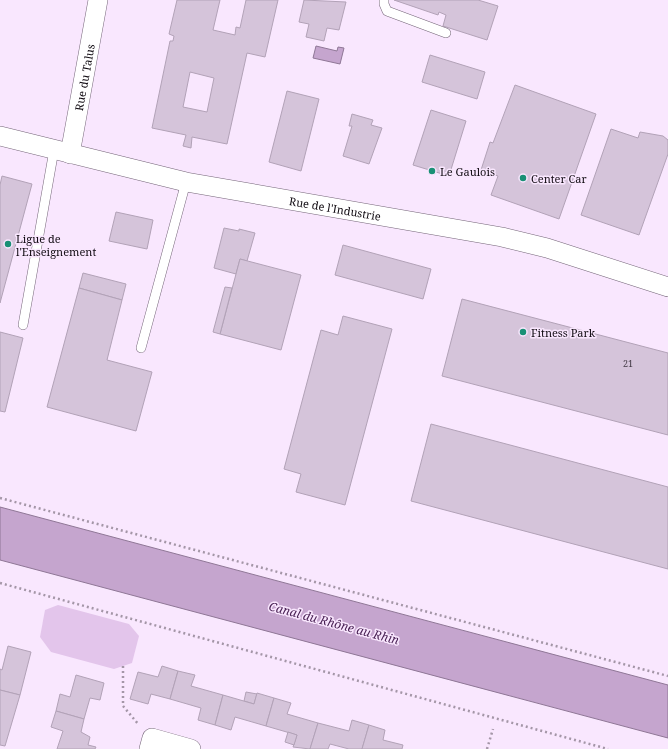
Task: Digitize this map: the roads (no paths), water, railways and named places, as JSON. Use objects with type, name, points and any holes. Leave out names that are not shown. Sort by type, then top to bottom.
[{"type":"street","name":"Rue du Talus","points":[[62,152],[98,0]]},
{"type":"street","name":"Rue de l'Industrie","points":[[0,136],[186,182],[502,237],[588,260],[668,287]]},
{"type":"street","points":[[150,744],[191,749]]},
{"type":"lane","points":[[384,0],[387,11],[446,32]]},
{"type":"lane","points":[[23,325],[62,152]]},
{"type":"lane","points":[[141,348],[186,182]]},
{"type":"water","points":[[316,46],[337,51],[338,47],[344,48],[340,64],[313,58]]},
{"type":"water","name":"Canal du Rhône au Rhin","points":[[0,507],[668,685],[668,738],[0,560]]},
{"type":"place","name":"Le Gaulois","points":[[432,171]]},
{"type":"place","name":"Center Car","points":[[523,178]]},
{"type":"place","name":"Ligue de l'Enseignement","points":[[8,244]]},
{"type":"place","name":"Fitness Park","points":[[523,332]]}]
